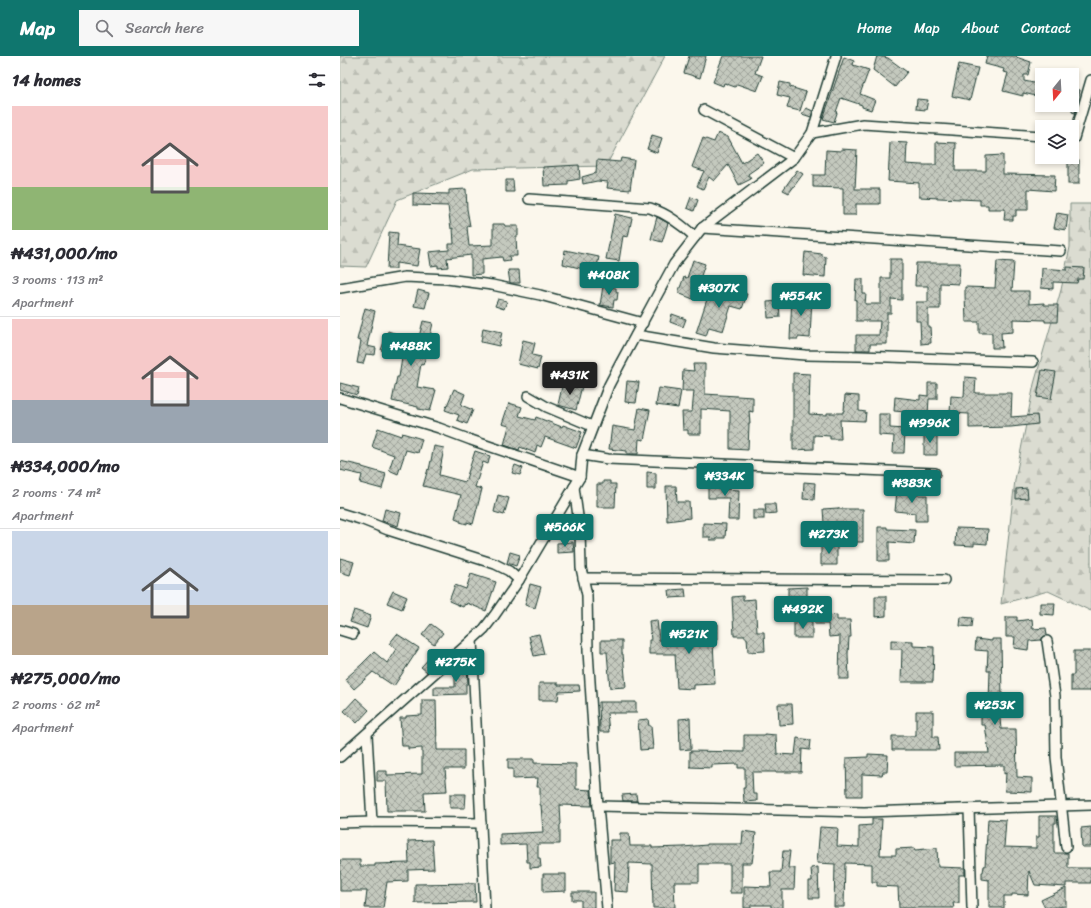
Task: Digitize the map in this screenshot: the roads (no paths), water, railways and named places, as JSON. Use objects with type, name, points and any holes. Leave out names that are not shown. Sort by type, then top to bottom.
[{"type":"street","points":[[340,757],[472,640],[491,620],[519,580],[580,476],[582,455],[592,426],[616,371],[674,264],[702,228],[794,158],[812,133],[836,56]]},
{"type":"street","points":[[1079,121],[1091,80]]},
{"type":"street","points":[[704,110],[794,158]]},
{"type":"street","points":[[812,133],[863,124],[1035,136]]},
{"type":"street","points":[[529,199],[650,208],[663,212],[677,221],[695,237]]},
{"type":"street","points":[[702,228],[1061,251]]},
{"type":"street","points":[[340,288],[405,277],[447,279],[492,285],[540,295],[643,323]]},
{"type":"street","points":[[636,335],[714,348],[805,355],[1033,362]]},
{"type":"street","points":[[528,396],[547,407],[592,426]]},
{"type":"street","points":[[340,398],[433,426],[580,476]]},
{"type":"street","points":[[582,455],[608,459],[935,472]]},
{"type":"street","points":[[574,487],[580,531],[581,568],[587,595],[588,651],[598,806],[607,908]]},
{"type":"street","points":[[340,513],[495,564],[509,571],[519,580]]},
{"type":"street","points":[[583,578],[944,580]]},
{"type":"street","points":[[340,630],[353,634]]},
{"type":"street","points":[[472,640],[485,908]]},
{"type":"street","points":[[1046,641],[1055,696],[1056,757],[1066,848]]},
{"type":"street","points":[[367,734],[372,822]]},
{"type":"street","points":[[598,806],[828,811],[969,809],[1091,804]]},
{"type":"street","points":[[969,809],[972,908]]},
{"type":"street","points":[[340,824],[372,822],[481,823]]}]
